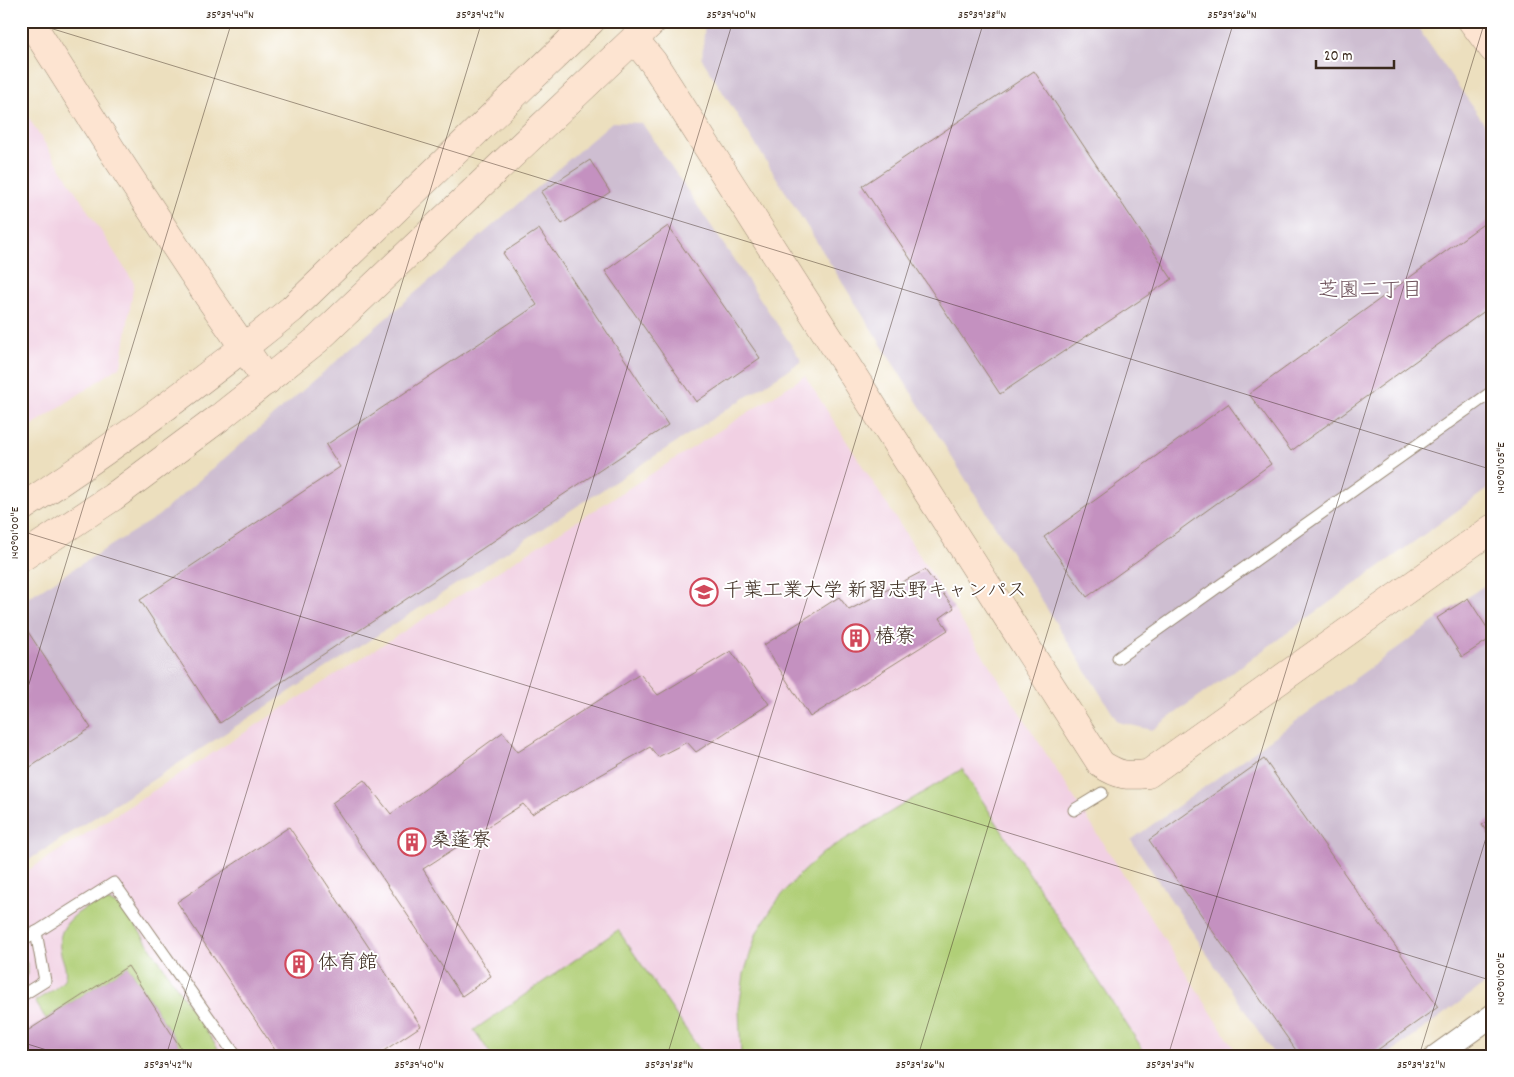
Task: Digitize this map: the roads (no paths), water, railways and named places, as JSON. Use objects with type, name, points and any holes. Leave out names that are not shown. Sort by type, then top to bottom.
[{"type":"street","points":[[30,21],[112,152],[267,381]]},
{"type":"street","points":[[21,508],[80,469],[245,347],[292,309],[592,21]]},
{"type":"street","points":[[1472,21],[1493,49]]},
{"type":"street","points":[[21,558],[112,497],[267,381],[317,340],[644,30],[653,62],[1101,764],[1116,773],[1130,775],[1148,774],[1493,528]]},
{"type":"street","points":[[1436,1056],[1493,1015]]},
{"type":"lane","points":[[1118,658],[1493,391]]},
{"type":"lane","points":[[1074,810],[1102,793]]},
{"type":"lane","points":[[21,942],[114,883],[236,1056]]},
{"type":"lane","points":[[21,996],[45,981],[36,932]]},
{"type":"place","name":"千葉工業大学 新習志野キャンパス","points":[[704,592]]},
{"type":"place","name":"椿寮","points":[[856,638]]},
{"type":"place","name":"桑蓬寮","points":[[412,842]]},
{"type":"place","name":"体育館","points":[[299,964]]},
{"type":"district","name":"芝園二丁目","points":[[1370,292]]}]
